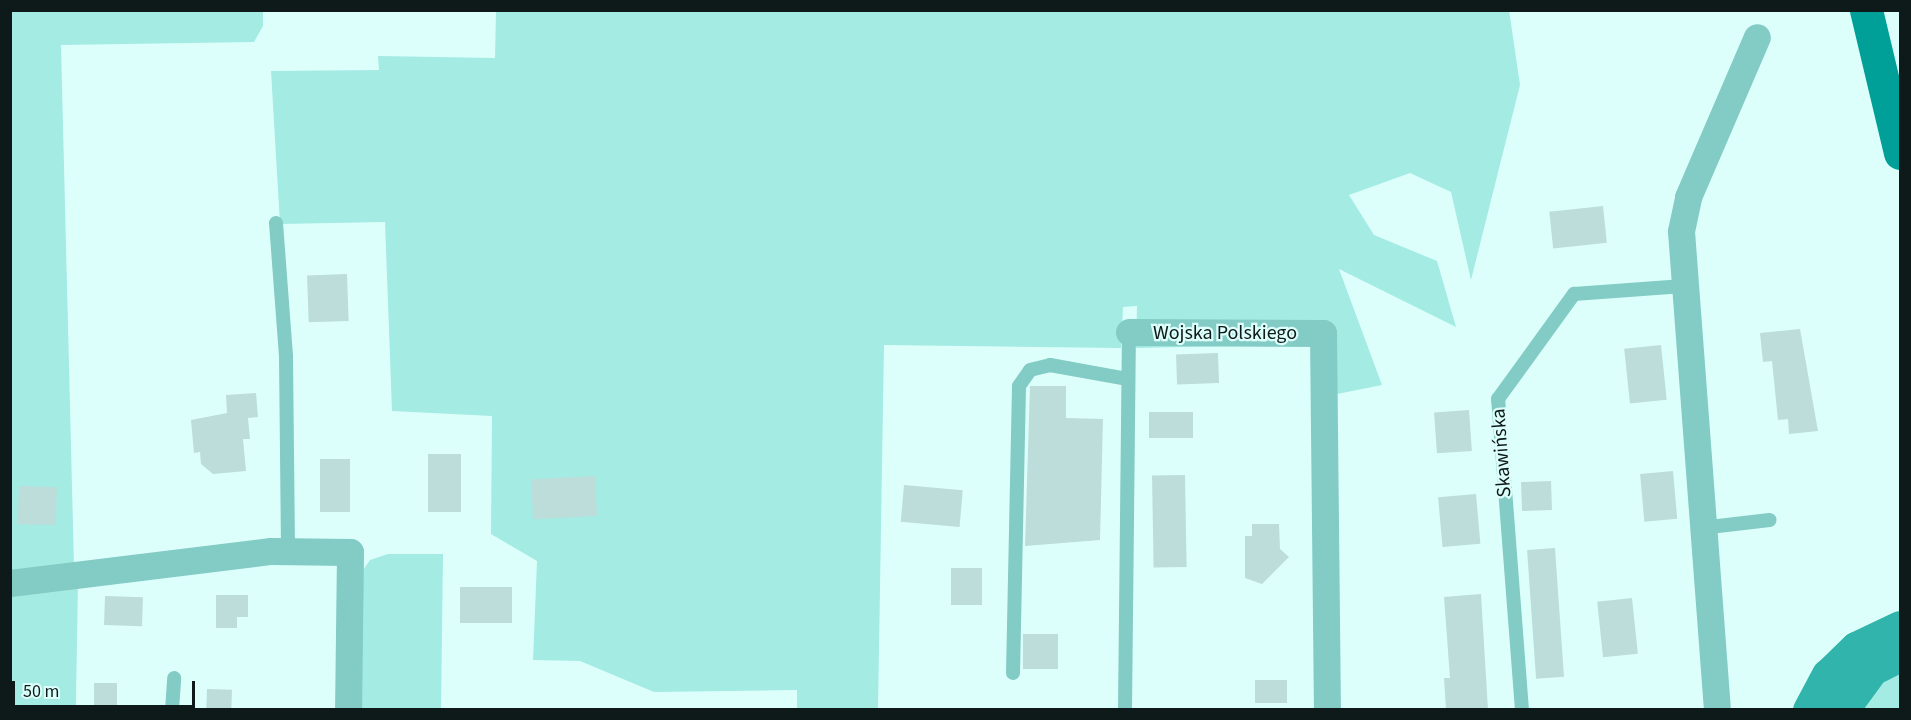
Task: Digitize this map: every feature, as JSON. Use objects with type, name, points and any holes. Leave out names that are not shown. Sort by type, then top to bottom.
[{"type":"main road","points":[[1866,10],[1900,153]]},
{"type":"street","points":[[1717,710],[1701,528],[1681,231],[1688,197],[1757,37]]},
{"type":"street","name":"Wojska Polskiego","points":[[1129,332],[1323,333],[1327,710]]},
{"type":"street","points":[[10,583],[288,551],[350,552],[348,710]]},
{"type":"street","points":[[1809,710],[1828,675],[1856,648],[1900,627]]},
{"type":"street","points":[[1842,710],[1872,669],[1900,655]]},
{"type":"lane","points":[[276,223],[286,357],[288,551]]},
{"type":"lane","name":"Skawińska","points":[[1522,710],[1498,399],[1574,294],[1684,286]]},
{"type":"lane","name":"Wojska Polskiego","points":[[1125,710],[1129,332]]},
{"type":"lane","points":[[1013,672],[1020,386],[1030,370],[1050,365],[1127,379]]},
{"type":"lane","points":[[1701,528],[1770,520]]},
{"type":"lane","points":[[172,710],[174,678]]},
{"type":"shaded area","points":[[1509,10],[1520,85],[1471,280],[1451,192],[1410,173],[1349,195],[1374,235],[1437,261],[1456,327],[1339,269],[1382,385],[1317,398],[1313,344],[1136,348],[1137,306],[1123,307],[1121,348],[884,345],[878,709],[797,710],[797,690],[654,692],[580,661],[533,660],[537,561],[491,534],[492,416],[392,411],[385,222],[280,224],[271,71],[379,70],[378,56],[495,58],[496,11]]},
{"type":"shaded area","points":[[10,11],[263,11],[263,26],[254,42],[61,45],[74,566],[10,575]]},
{"type":"shaded area","points":[[388,554],[443,554],[441,709],[355,710],[359,576],[370,560]]},
{"type":"shaded area","points":[[10,582],[78,583],[76,709],[10,708]]},
{"type":"shaded area","points":[[1900,671],[1900,709],[1860,710],[1875,689]]},
{"type":"building","points":[[1603,206],[1607,243],[1553,248],[1549,212]]},
{"type":"building","points":[[347,274],[349,321],[309,322],[307,275]]},
{"type":"building","points":[[1800,329],[1818,431],[1789,434],[1788,419],[1778,420],[1772,361],[1763,362],[1760,333]]},
{"type":"building","points":[[1661,345],[1667,400],[1630,404],[1624,349]]},
{"type":"building","points":[[1218,353],[1219,383],[1177,384],[1176,354]]},
{"type":"building","points":[[1030,386],[1066,386],[1066,418],[1103,419],[1100,540],[1025,546]]},
{"type":"building","points":[[256,393],[258,417],[248,418],[250,439],[243,439],[246,471],[213,474],[201,464],[200,452],[194,453],[191,420],[227,413],[226,395]]},
{"type":"building","points":[[1469,410],[1472,451],[1437,453],[1434,412]]},
{"type":"building","points":[[1149,412],[1193,412],[1193,438],[1149,438]]},
{"type":"building","points":[[428,454],[461,454],[461,512],[428,512]]},
{"type":"building","points":[[320,459],[350,459],[350,512],[320,512]]},
{"type":"building","points":[[1673,471],[1677,519],[1644,522],[1640,474]]},
{"type":"building","points":[[1185,475],[1187,567],[1154,568],[1152,476]]},
{"type":"building","points":[[595,476],[597,516],[533,519],[531,479]]},
{"type":"building","points":[[1551,481],[1552,510],[1522,511],[1521,482]]},
{"type":"building","points":[[904,485],[963,490],[960,527],[901,522]]},
{"type":"building","points":[[19,486],[57,487],[56,525],[18,524]]},
{"type":"building","points":[[1476,494],[1480,544],[1443,547],[1438,497]]},
{"type":"building","points":[[1252,524],[1279,524],[1280,549],[1289,557],[1262,584],[1245,578],[1245,536],[1252,536]]},
{"type":"building","points":[[1555,548],[1564,677],[1536,679],[1527,550]]},
{"type":"building","points":[[951,568],[982,568],[982,605],[951,605]]},
{"type":"building","points":[[460,587],[512,587],[512,623],[460,623]]},
{"type":"building","points":[[1481,594],[1488,710],[1446,710],[1444,678],[1450,678],[1444,597]]},
{"type":"building","points":[[216,595],[248,595],[248,617],[237,617],[237,628],[216,628]]},
{"type":"building","points":[[105,596],[143,597],[142,626],[104,625]]},
{"type":"building","points":[[1632,598],[1638,654],[1603,657],[1597,602]]},
{"type":"building","points":[[1023,634],[1058,634],[1058,669],[1023,669]]},
{"type":"building","points":[[1255,680],[1287,680],[1287,703],[1255,703]]},
{"type":"building","points":[[94,683],[117,683],[117,709],[94,709]]},
{"type":"building","points":[[207,689],[232,690],[231,710],[206,710]]}]
